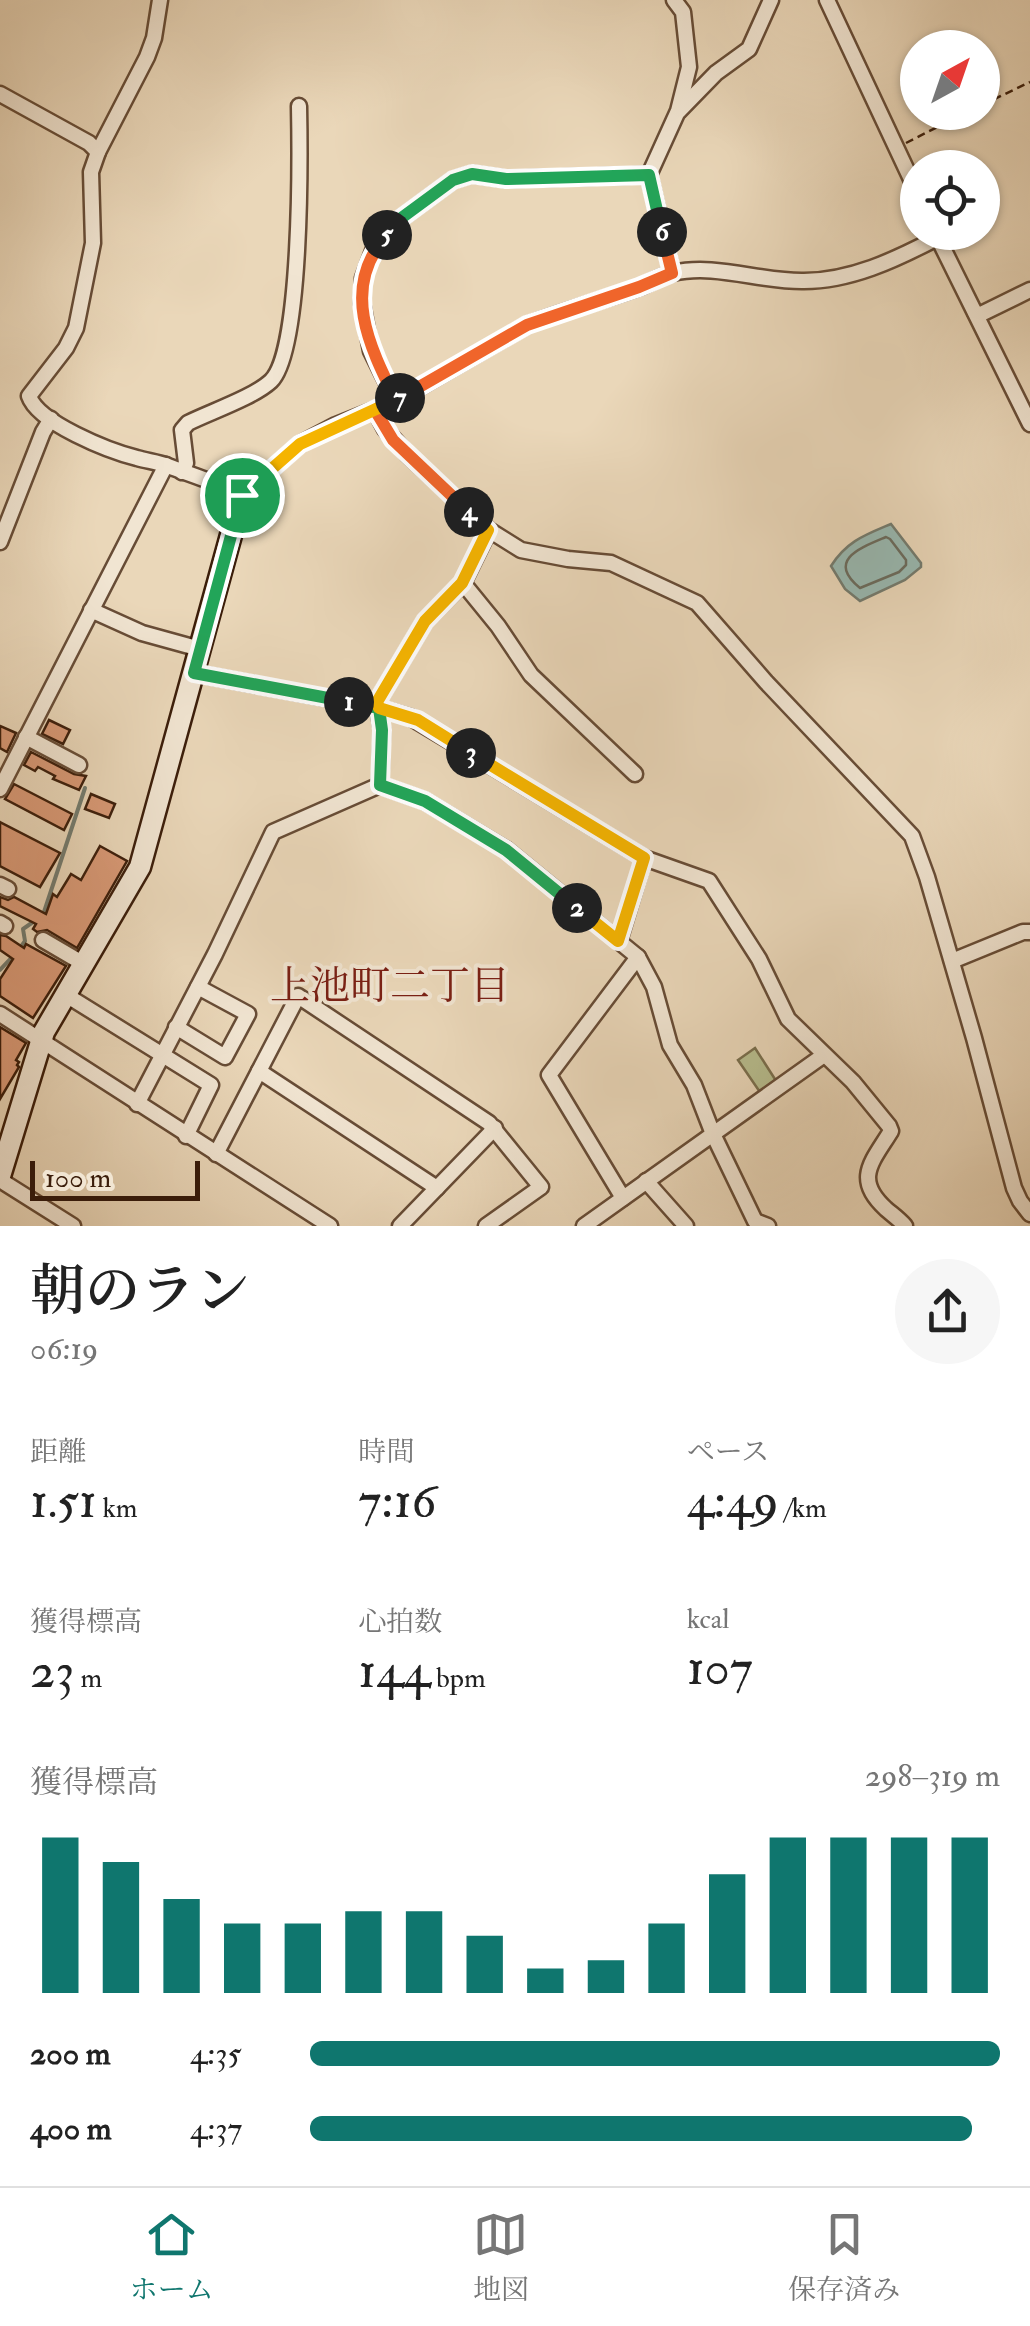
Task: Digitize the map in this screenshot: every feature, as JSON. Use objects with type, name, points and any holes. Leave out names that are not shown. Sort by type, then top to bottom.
[{"type":"street","points":[[160,0],[147,57],[98,152],[90,181],[94,243],[76,328],[66,348],[29,396],[32,406],[51,420],[94,442],[242,495]]},
{"type":"street","points":[[672,273],[649,175],[678,111],[688,67],[684,12],[674,0]]},
{"type":"street","points":[[678,111],[716,73],[749,49],[771,0]]},
{"type":"street","points":[[827,0],[900,156]]},
{"type":"street","points":[[0,94],[89,143],[98,152]]},
{"type":"street","points":[[182,472],[186,463],[182,430],[263,387],[278,372],[296,282],[299,106]]},
{"type":"street","points":[[396,400],[371,351],[362,303],[363,278],[372,250],[400,219],[453,180],[472,174],[506,179],[649,175]]},
{"type":"street","points":[[73,1226],[0,1178],[5,1140],[44,1032],[140,867],[242,495],[300,444],[396,400],[527,325],[672,273],[700,270],[803,282],[858,272],[914,250]]},
{"type":"street","points":[[944,250],[1030,424]]},
{"type":"street","points":[[975,312],[979,315],[1030,290]]},
{"type":"street","points":[[375,410],[393,440],[488,530],[522,550],[611,563],[697,603],[912,836],[952,961],[1014,1188],[1030,1214]]},
{"type":"street","points":[[0,542],[51,420]]},
{"type":"street","points":[[0,789],[166,465]]},
{"type":"street","points":[[380,785],[382,730],[377,702],[425,621],[462,583],[488,530]]},
{"type":"street","points":[[462,583],[498,626],[530,675],[635,774]]},
{"type":"street","points":[[91,610],[142,633],[200,649]]},
{"type":"street","points":[[194,673],[379,708],[418,720],[644,858],[706,878],[758,958],[784,1014],[853,1082],[889,1126],[891,1130],[870,1163],[867,1178],[869,1190],[905,1226]]},
{"type":"street","points":[[26,737],[80,765]]},
{"type":"street","points":[[136,1104],[273,832],[380,785],[425,801],[506,850],[638,957],[654,986],[670,1045],[694,1085],[755,1222],[768,1226]]},
{"type":"street","points":[[618,941],[644,858]]},
{"type":"street","points":[[952,961],[1030,932]]},
{"type":"street","points":[[42,940],[84,964]]},
{"type":"street","points":[[623,1198],[549,1074],[638,957]]},
{"type":"street","points":[[176,1027],[225,1057],[248,1014],[198,987]]},
{"type":"street","points":[[66,995],[210,1085],[186,1136]]},
{"type":"street","points":[[216,1154],[298,996],[495,1128],[541,1187],[486,1226]]},
{"type":"street","points":[[1,1017],[330,1226]]},
{"type":"street","points":[[586,1225],[824,1055]]},
{"type":"street","points":[[259,1071],[437,1188]]},
{"type":"street","points":[[408,1223],[495,1128]]},
{"type":"street","points":[[646,1181],[686,1226]]},
{"type":"path","points":[[1000,96],[1030,82]]},
{"type":"path","points":[[896,148],[932,130]]},
{"type":"green space","points":[[755,1048],[780,1087],[764,1098],[738,1060]]},
{"type":"water","points":[[891,524],[921,567],[905,580],[860,601],[845,589],[831,566],[850,545]]},
{"type":"building","points":[[49,720],[70,730],[63,744],[42,734]]},
{"type":"building","points":[[0,726],[16,733],[7,752],[0,748]]},
{"type":"building","points":[[31,752],[86,776],[79,790],[53,779],[55,776],[38,767],[35,771],[24,765]]},
{"type":"building","points":[[14,784],[72,814],[64,830],[5,799]]},
{"type":"building","points":[[91,794],[115,804],[109,818],[85,809]]},
{"type":"building","points":[[0,822],[60,853],[40,887],[0,866]]},
{"type":"building","points":[[100,846],[127,861],[77,948],[47,930],[37,932],[33,929],[36,924],[0,906],[0,897],[14,897],[46,914],[53,894],[57,897],[71,874],[81,880]]},
{"type":"building","points":[[0,935],[66,966],[33,1018],[0,996],[0,979],[13,959],[0,950]]},
{"type":"building","points":[[0,1027],[26,1043],[16,1060],[19,1067],[0,1099]]},
{"type":"waterway","points":[[43,915],[85,788]]},
{"type":"waterway","points":[[20,948],[25,941],[23,929],[36,920]]},
{"type":"waterway","points":[[0,970],[14,955]]},
{"type":"district","name":"上池町二丁目","points":[[390,986]]},
{"type":"route","points":[[242,495],[194,673],[379,708],[380,785],[425,801],[506,850],[618,941],[644,858],[418,720],[379,708],[377,702],[425,621],[462,583],[488,530],[393,440],[375,410],[396,400],[371,351],[362,303],[363,278],[372,250],[400,219],[453,180],[472,174],[506,179],[649,175],[672,273],[527,325],[396,400],[300,444],[242,495]]}]
